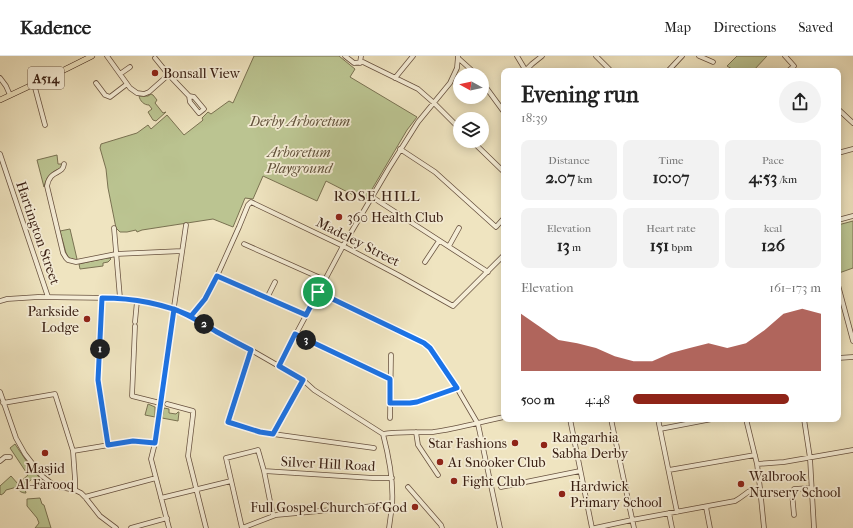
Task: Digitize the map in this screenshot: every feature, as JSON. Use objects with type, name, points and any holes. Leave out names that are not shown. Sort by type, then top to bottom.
[{"type":"main road","name":"A514","points":[[0,100],[92,56]]},
{"type":"street","points":[[107,56],[127,84],[135,92],[140,94],[146,94],[168,74]]},
{"type":"street","points":[[344,56],[354,63],[367,64],[418,89],[453,122]]},
{"type":"street","points":[[360,63],[361,56]]},
{"type":"street","points":[[395,78],[413,56]]},
{"type":"street","points":[[517,56],[525,68]]},
{"type":"street","points":[[528,68],[542,56]]},
{"type":"street","points":[[596,56],[607,68]]},
{"type":"street","points":[[672,68],[682,56]]},
{"type":"street","points":[[699,56],[705,57],[713,62]]},
{"type":"street","points":[[785,56],[793,66],[791,68]]},
{"type":"street","points":[[457,57],[469,68]]},
{"type":"street","points":[[279,366],[343,246],[400,149],[418,122],[447,87],[457,68],[457,57]]},
{"type":"street","points":[[154,58],[189,96]]},
{"type":"street","points":[[120,74],[130,67]]},
{"type":"street","points":[[0,78],[10,95]]},
{"type":"street","points":[[96,83],[104,94],[110,97],[127,84]]},
{"type":"street","points":[[34,84],[46,125]]},
{"type":"street","points":[[489,92],[501,108]]},
{"type":"street","points":[[841,112],[853,123]]},
{"type":"street","points":[[479,148],[501,169]]},
{"type":"street","points":[[400,149],[435,172],[496,227],[501,221]]},
{"type":"street","points":[[841,153],[853,149]]},
{"type":"street","name":"Hartington Street","points":[[0,154],[48,297]]},
{"type":"street","points":[[64,164],[63,169],[52,174],[47,184],[47,190],[63,253],[68,260],[76,262],[116,254],[182,251]]},
{"type":"street","points":[[372,197],[439,242],[449,246],[488,272],[501,258]]},
{"type":"street","name":"Madeley Street","points":[[217,276],[250,202],[343,246],[453,306],[488,272]]},
{"type":"street","points":[[841,219],[853,216]]},
{"type":"street","points":[[169,528],[151,459],[155,443],[186,225]]},
{"type":"street","points":[[114,228],[120,298]]},
{"type":"street","points":[[449,246],[459,228]]},
{"type":"street","points":[[425,262],[439,242]]},
{"type":"street","points":[[244,244],[325,280]]},
{"type":"street","points":[[191,316],[205,299],[217,276],[306,315]]},
{"type":"street","points":[[267,298],[275,282]]},
{"type":"street","points":[[318,292],[424,343],[430,348],[457,388],[478,424],[500,528]]},
{"type":"street","points":[[841,295],[853,341]]},
{"type":"street","points":[[0,301],[28,297],[120,298],[156,304],[174,309],[191,316],[234,342],[303,380],[314,390],[383,434],[398,432],[433,432],[478,424],[501,418]]},
{"type":"street","points":[[102,298],[98,380],[108,445]]},
{"type":"street","points":[[137,301],[132,396],[160,403]]},
{"type":"street","points":[[295,334],[390,379]]},
{"type":"street","points":[[251,350],[228,422],[260,432],[374,448]]},
{"type":"street","points":[[390,355],[390,418]]},
{"type":"street","points":[[841,358],[853,357]]},
{"type":"street","points":[[273,434],[303,380]]},
{"type":"street","points":[[390,403],[417,402],[457,388]]},
{"type":"street","points":[[0,394],[16,438],[25,454],[42,476],[55,486],[75,490],[85,497],[100,516],[116,528]]},
{"type":"street","points":[[3,403],[55,394],[73,451],[75,490]]},
{"type":"street","points":[[167,404],[193,411],[194,415],[188,456],[206,528]]},
{"type":"street","points":[[173,411],[174,406]]},
{"type":"street","points":[[571,422],[592,528]]},
{"type":"street","points":[[612,422],[634,528]]},
{"type":"street","points":[[659,422],[677,512]]},
{"type":"street","points":[[660,429],[696,422]]},
{"type":"street","points":[[747,422],[757,464],[764,528]]},
{"type":"street","points":[[804,422],[810,458],[814,528]]},
{"type":"street","points":[[416,432],[418,446],[438,475]]},
{"type":"street","points":[[383,434],[392,478],[392,506],[389,528]]},
{"type":"street","points":[[73,451],[133,441],[155,443]]},
{"type":"street","points":[[273,516],[258,450],[226,458],[242,528],[273,516],[385,505],[392,506]]},
{"type":"street","points":[[757,464],[784,462],[853,450]]},
{"type":"street","points":[[669,470],[755,455]]},
{"type":"street","points":[[0,461],[5,457],[10,457]]},
{"type":"street","name":"Silver Hill Road","points":[[264,471],[392,478]]},
{"type":"street","points":[[501,487],[580,471]]},
{"type":"street","points":[[85,497],[156,478]]},
{"type":"street","points":[[161,498],[231,481]]},
{"type":"street","points":[[408,487],[442,528]]},
{"type":"street","points":[[595,528],[735,501],[750,490],[760,488]]},
{"type":"street","points":[[794,515],[792,493],[794,490],[811,488]]},
{"type":"street","points":[[410,498],[414,494]]},
{"type":"street","points":[[706,507],[710,528]]},
{"type":"street","points":[[669,514],[672,528]]},
{"type":"street","points":[[131,528],[166,518]]},
{"type":"green space","name":"Derby Arboretum","points":[[254,56],[339,56],[355,69],[350,77],[417,117],[407,130],[365,201],[326,181],[317,201],[263,176],[253,199],[245,198],[233,227],[213,219],[137,232],[136,230],[120,232],[116,228],[108,188],[106,169],[100,148],[101,144],[137,133],[148,125],[151,129],[167,115],[184,135],[202,121],[202,118],[208,112],[211,114],[229,101],[233,103]]},
{"type":"green space","points":[[737,56],[767,56],[756,68],[730,68],[727,66]]},
{"type":"green space","points":[[151,94],[157,100],[155,103],[163,113],[166,112],[156,121],[153,120],[148,112],[152,109],[149,105],[140,100],[139,96],[148,96]]},
{"type":"green space","points":[[57,155],[58,164],[62,164],[61,168],[54,171],[50,175],[46,180],[44,187],[37,160]]},
{"type":"green space","points":[[853,221],[853,268],[841,272],[841,224]]},
{"type":"green space","points":[[70,229],[77,259],[75,260],[69,258],[66,253],[60,231]]},
{"type":"green space","points":[[106,258],[111,259],[108,262],[103,263],[103,266],[80,269],[79,264]]},
{"type":"green space","points":[[148,404],[155,407],[155,417],[145,415]]},
{"type":"green space","points":[[164,408],[169,409],[169,413],[176,414],[179,412],[178,421],[162,418]]},
{"type":"green space","points":[[15,444],[33,471],[40,478],[33,478],[24,486],[26,493],[20,492],[17,487],[6,490],[1,495],[0,486],[11,476],[18,484],[28,475],[10,448]]},
{"type":"green space","points":[[40,498],[42,504],[44,505],[51,528],[35,528],[39,523],[37,518],[27,506],[27,499]]},
{"type":"place","name":"Bonsall View","points":[[155,73]]},
{"type":"place","name":"360 Health Club","points":[[339,217]]},
{"type":"place","name":"Parkside Lodge","points":[[87,319]]},
{"type":"place","name":"Star Fashions","points":[[515,443]]},
{"type":"place","name":"Ramgarhia Sabha Derby","points":[[544,445]]},
{"type":"place","name":"Masjid Al-Farooq","points":[[45,453]]},
{"type":"place","name":"A1 Snooker Club","points":[[440,462]]},
{"type":"place","name":"Fight Club","points":[[454,481]]},
{"type":"place","name":"Walbrook Nursery School","points":[[741,484]]},
{"type":"place","name":"Hardwick Primary School","points":[[562,494]]},
{"type":"place","name":"Full Gospel Church of God","points":[[415,507]]},
{"type":"district","name":"ROSE HILL","points":[[377,196]]},
{"type":"route","points":[[318,292],[306,315],[217,276],[205,299],[191,316],[174,309],[156,304],[120,298],[102,298],[98,380],[108,445],[133,441],[155,443],[174,309],[182,312],[191,316],[234,342],[251,350],[228,422],[260,432],[273,434],[303,380],[279,366],[295,334],[390,379],[390,403],[417,402],[457,388],[430,348],[424,343],[318,292]]},
{"type":"park label","name":"Arboretum Playground","points":[[299,160]]}]
